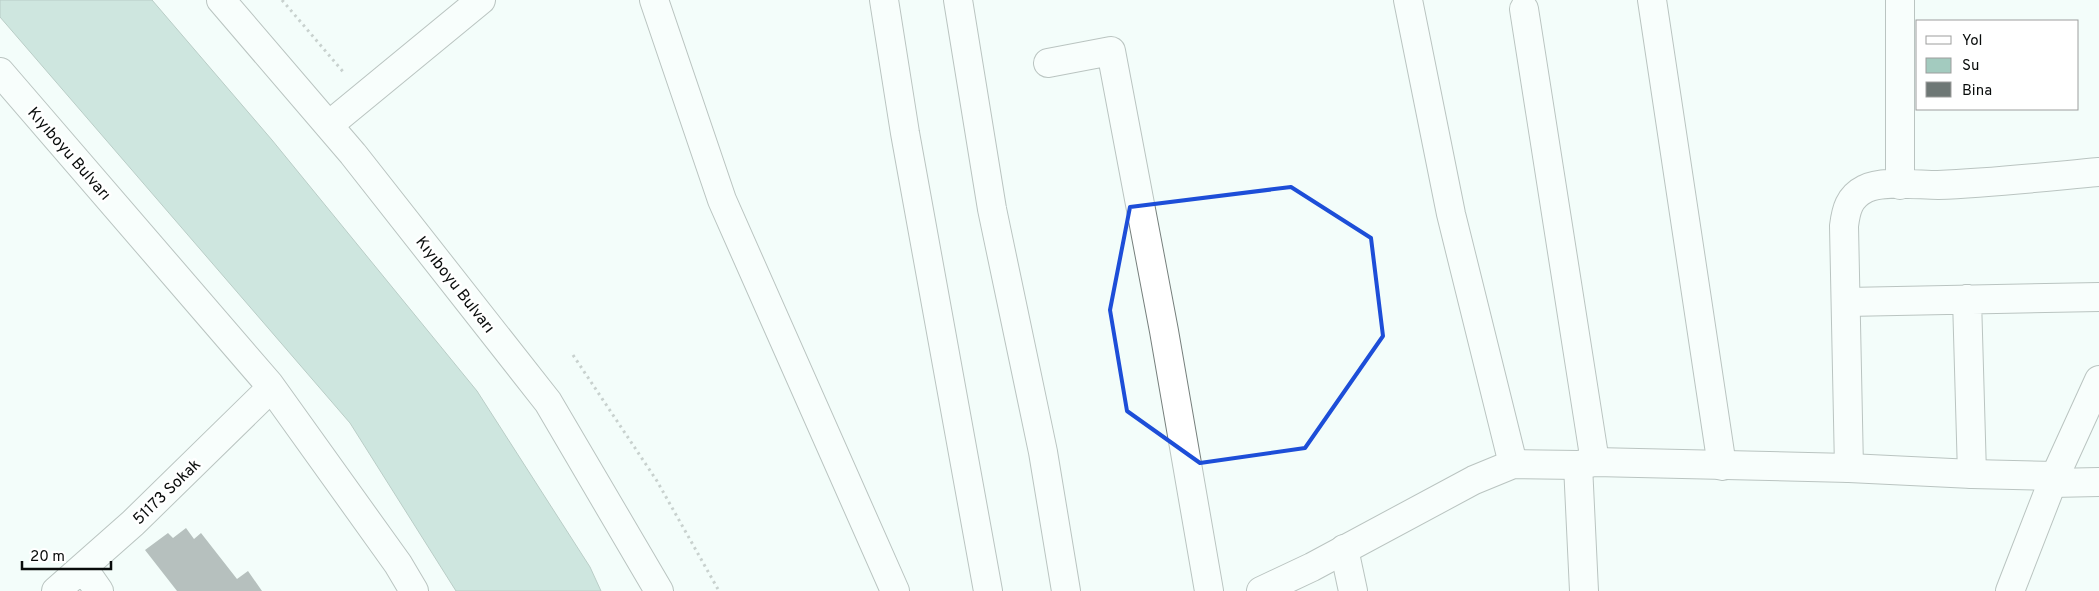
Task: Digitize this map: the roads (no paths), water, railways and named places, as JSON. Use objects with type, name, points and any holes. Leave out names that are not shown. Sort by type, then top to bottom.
[{"type":"street","name":"Kıyıboyu Bulvarı","points":[[220,0],[328,125],[548,402],[659,591]]},
{"type":"street","points":[[328,125],[481,0]]},
{"type":"street","points":[[654,0],[722,200],[894,591]]},
{"type":"street","points":[[884,0],[905,133],[988,591]]},
{"type":"street","points":[[958,0],[992,209],[1043,452],[1066,591]]},
{"type":"street","points":[[1408,0],[1451,214],[1513,464]]},
{"type":"street","points":[[1652,0],[1722,466]]},
{"type":"street","points":[[1900,0],[1900,185]]},
{"type":"street","points":[[1524,9],[1587,464],[1584,591]]},
{"type":"street","points":[[1048,63],[1111,51],[1164,331],[1209,591]]},
{"type":"street","name":"Kıyıboyu Bulvarı","points":[[0,72],[272,388],[398,564],[414,591]]},
{"type":"street","points":[[1849,468],[1844,226],[1846,209],[1853,196],[1866,188],[1900,185],[1938,185],[2099,172]]},
{"type":"street","points":[[1847,302],[2099,297]]},
{"type":"street","points":[[1967,299],[1972,474]]},
{"type":"street","name":"51173 Sokak","points":[[56,591],[133,524],[272,388]]},
{"type":"street","points":[[2010,591],[2054,480],[2096,393]]},
{"type":"street","points":[[1261,591],[1344,550],[1474,480],[1513,464],[1849,468],[2099,482]]},
{"type":"street","points":[[1344,550],[1353,591]]},
{"type":"street","points":[[83,568],[99,591]]},
{"type":"water","points":[[0,0],[152,0],[272,140],[477,391],[590,567],[601,591],[456,591],[350,423],[0,17]]}]
